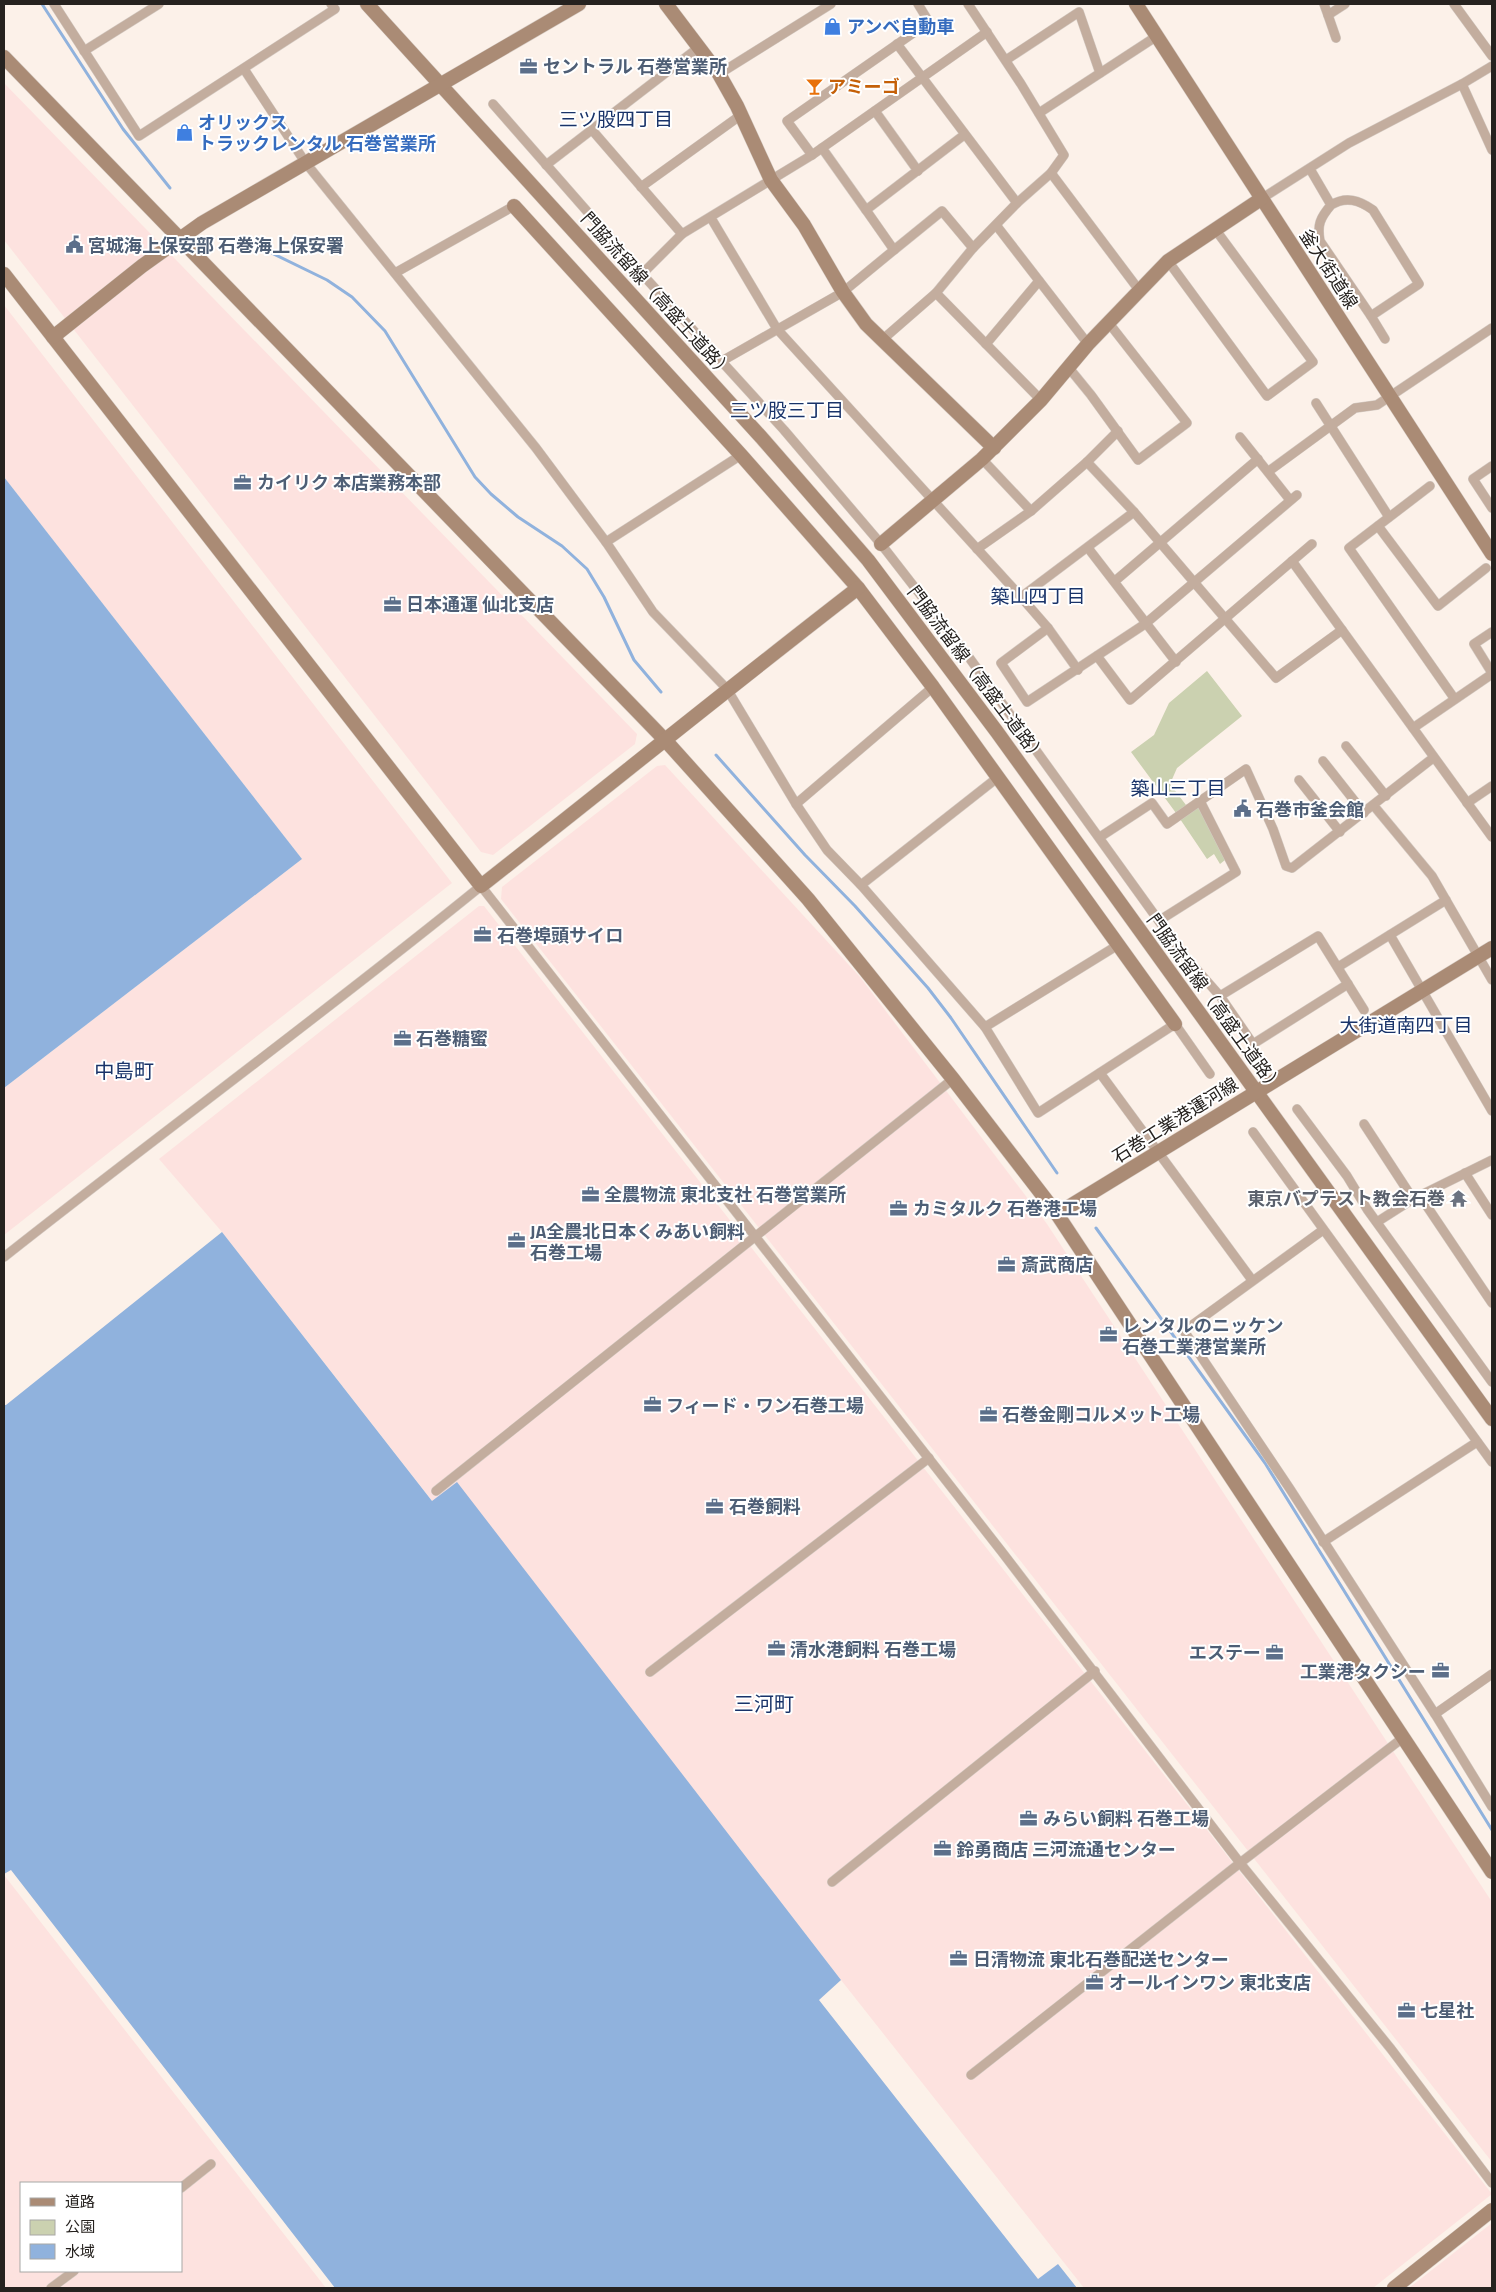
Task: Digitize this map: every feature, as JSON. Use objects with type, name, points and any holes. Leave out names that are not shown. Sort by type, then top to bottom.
[{"type":"street","points":[[54,4],[139,136],[335,9],[331,4]]},
{"type":"street","points":[[84,51],[159,4]]},
{"type":"street","name":"門脇流留線（高盛土道路）","points":[[368,4],[761,437],[868,560],[997,732],[1492,1419]]},
{"type":"street","points":[[53,337],[202,223],[579,4]]},
{"type":"street","points":[[666,4],[719,74],[741,115],[771,180],[804,225],[843,292],[866,324],[994,448]]},
{"type":"street","points":[[719,74],[831,4]]},
{"type":"street","points":[[812,155],[788,121],[929,22],[918,4]]},
{"type":"street","points":[[882,340],[936,292],[973,248],[1017,203],[1051,174],[1064,156],[1006,60],[968,4]]},
{"type":"street","name":"釜大街道線","points":[[1136,4],[1492,554]]},
{"type":"street","points":[[1324,4],[1336,38]]},
{"type":"street","points":[[1328,15],[1345,4]]},
{"type":"street","points":[[1454,4],[1492,56]]},
{"type":"street","points":[[1006,60],[1080,12],[1100,73]]},
{"type":"street","points":[[642,274],[682,234],[812,155],[987,32]]},
{"type":"street","points":[[1039,113],[1157,36]]},
{"type":"street","points":[[897,44],[1017,203]]},
{"type":"street","points":[[546,166],[698,48]]},
{"type":"street","points":[[4,57],[666,741],[808,899],[953,1079],[1057,1214],[1492,1872]]},
{"type":"street","points":[[881,544],[934,502],[994,448],[1041,400],[1108,322],[1168,261],[1349,143],[1462,84],[1492,66]]},
{"type":"street","points":[[244,69],[305,162],[536,448],[606,542],[653,612],[727,689],[796,804],[827,850],[861,885],[985,1028],[1038,1113],[1175,1024]]},
{"type":"street","points":[[1462,84],[1492,150]]},
{"type":"street","points":[[493,104],[642,274],[784,430],[881,544],[968,656],[1182,952],[1220,996],[1253,1044],[1348,984]]},
{"type":"street","points":[[875,111],[918,171]]},
{"type":"street","points":[[641,187],[741,115]]},
{"type":"street","points":[[592,130],[682,234]]},
{"type":"street","points":[[866,210],[964,135]]},
{"type":"street","points":[[822,148],[894,250]]},
{"type":"street","points":[[1310,169],[1331,205]]},
{"type":"street","points":[[1051,174],[1139,290]]},
{"type":"street","points":[[1371,316],[1419,284],[1373,210],[1363,202],[1340,200],[1331,205],[1320,217],[1318,228],[1320,241],[1386,339]]},
{"type":"street","points":[[395,273],[514,206],[742,455],[858,588],[933,687],[1210,1074]]},
{"type":"street","points":[[722,361],[843,292],[942,211],[973,248]]},
{"type":"street","points":[[711,218],[777,330],[1022,597],[1048,628],[1078,670]]},
{"type":"street","points":[[996,225],[1088,344]]},
{"type":"street","points":[[1168,261],[1267,396],[1313,362],[1215,229]]},
{"type":"street","points":[[4,274],[1095,1671],[1240,1863],[1391,2050],[1492,2183]]},
{"type":"street","points":[[986,344],[1039,281]]},
{"type":"street","points":[[936,292],[1041,400]]},
{"type":"street","points":[[1069,368],[1138,460],[1187,423],[1108,322]]},
{"type":"street","points":[[1268,471],[1355,408],[1377,405],[1492,328]]},
{"type":"street","points":[[1316,403],[1389,517]]},
{"type":"street","points":[[977,549],[1031,511],[1087,462],[1118,431]]},
{"type":"street","points":[[1048,628],[1001,663],[1027,702],[1145,624],[1294,498],[1268,471],[1240,437]]},
{"type":"street","points":[[606,542],[742,455]]},
{"type":"street","points":[[982,459],[1031,511]]},
{"type":"street","points":[[1115,581],[1258,459]]},
{"type":"street","points":[[1087,462],[1134,512],[1192,583],[1276,678],[1342,630]]},
{"type":"street","points":[[1492,466],[1473,479],[1492,508]]},
{"type":"street","points":[[1430,486],[1349,548],[1454,698]]},
{"type":"street","points":[[1022,597],[1134,512]]},
{"type":"street","points":[[1378,526],[1438,606],[1486,568]]},
{"type":"street","points":[[1097,656],[1130,700],[1312,544]]},
{"type":"street","points":[[1088,548],[1176,662]]},
{"type":"street","points":[[1292,561],[1492,837]]},
{"type":"street","points":[[4,1257],[158,1136],[383,966],[481,886],[666,741],[727,689],[858,588]]},
{"type":"street","points":[[1413,728],[1492,673],[1474,644],[1492,632]]},
{"type":"street","points":[[796,804],[933,687]]},
{"type":"street","points":[[1346,746],[1386,796]]},
{"type":"street","points":[[1100,837],[1152,803],[1167,824],[1246,769],[1273,829],[1286,866],[1292,868],[1374,806],[1433,758]]},
{"type":"street","points":[[1324,761],[1364,813]]},
{"type":"street","points":[[861,885],[997,778]]},
{"type":"street","points":[[1299,780],[1340,832]]},
{"type":"street","points":[[1467,803],[1492,786]]},
{"type":"street","points":[[1160,920],[1236,872],[1200,801]]},
{"type":"street","points":[[1374,806],[1432,876],[1492,980]]},
{"type":"street","points":[[1338,967],[1446,900]]},
{"type":"street","points":[[1390,935],[1492,1111]]},
{"type":"street","points":[[1220,996],[1318,936],[1364,1010]]},
{"type":"street","points":[[985,1028],[1118,945]]},
{"type":"street","name":"石巻工業港運河線","points":[[1057,1214],[1492,948]]},
{"type":"street","points":[[1100,1073],[1252,1280]]},
{"type":"street","points":[[436,1491],[953,1079]]},
{"type":"street","points":[[1297,1109],[1347,1176],[1377,1222],[1492,1382]]},
{"type":"street","points":[[1364,1124],[1492,1303]]},
{"type":"street","points":[[1253,1132],[1322,1230],[1492,1462]]},
{"type":"street","points":[[1377,1222],[1417,1198],[1492,1160]]},
{"type":"street","points":[[1465,1173],[1492,1215]]},
{"type":"street","points":[[1322,1230],[1184,1331],[1324,1542],[1435,1714],[1492,1807]]},
{"type":"street","points":[[1324,1542],[1478,1442]]},
{"type":"street","points":[[650,1672],[929,1458]]},
{"type":"street","points":[[832,1882],[1095,1671]]},
{"type":"street","points":[[1435,1714],[1492,1674]]},
{"type":"street","points":[[971,2075],[1240,1863],[1404,1737]]},
{"type":"street","points":[[182,2187],[211,2164]]},
{"type":"street","points":[[1394,2288],[1492,2210]]},
{"type":"street","points":[[51,2288],[73,2272]]},
{"type":"shaded area","points":[[4,83],[637,734],[635,744],[493,855],[481,852],[4,240]]},
{"type":"shaded area","points":[[4,305],[452,883],[4,1235],[4,1088],[302,859],[4,477]]},
{"type":"shaded area","points":[[665,765],[860,977],[1047,1224],[1492,1902],[1492,2162],[501,899],[502,887],[657,766]]},
{"type":"shaded area","points":[[479,906],[484,906],[1492,2194],[1373,2288],[1084,2288],[841,1980],[457,1483],[433,1502],[222,1232],[159,1159]]},
{"type":"shaded area","points":[[4,1875],[326,2288],[4,2288]]},
{"type":"shaded area","points":[[1492,2223],[1492,2288],[1409,2288]]},
{"type":"green space","points":[[1207,671],[1242,716],[1177,768],[1170,784],[1186,805],[1195,799],[1225,860],[1220,864],[1214,854],[1207,859],[1131,752],[1154,735],[1169,703]]},
{"type":"water","points":[[4,477],[302,859],[4,1088]]},
{"type":"water","points":[[222,1232],[432,1501],[457,1482],[841,1980],[819,2000],[1038,2279],[1058,2264],[1077,2288],[335,2288],[11,1870],[4,1874],[4,1405]]},
{"type":"waterway","points":[[42,4],[123,129],[170,188]]},
{"type":"waterway","points":[[247,241],[327,280],[352,297],[385,331],[475,477],[491,494],[518,517],[562,546],[587,569],[604,597],[634,660],[661,692]]},
{"type":"waterway","points":[[716,755],[928,988],[951,1018],[1057,1173]]},
{"type":"waterway","points":[[1096,1228],[1265,1463],[1492,1830]]},
{"type":"place","name":"アンベ自動車","points":[[833,26]]},
{"type":"place","name":"セントラル 石巻営業所","points":[[529,66]]},
{"type":"place","name":"アミーゴ","points":[[814,86]]},
{"type":"place","name":"オリックス トラックレンタル 石巻営業所","points":[[184,132]]},
{"type":"place","name":"宮城海上保安部 石巻海上保安署","points":[[74,245]]},
{"type":"place","name":"カイリク 本店業務本部","points":[[243,482]]},
{"type":"place","name":"日本通運 仙北支店","points":[[392,604]]},
{"type":"place","name":"石巻市釜会館","points":[[1242,809]]},
{"type":"place","name":"石巻埠頭サイロ","points":[[483,935]]},
{"type":"place","name":"石巻糖蜜","points":[[402,1038]]},
{"type":"place","name":"全農物流 東北支社 石巻営業所","points":[[590,1194]]},
{"type":"place","name":"東京バプテスト教会石巻","points":[[1459,1198]]},
{"type":"place","name":"カミタルク 石巻港工場","points":[[899,1208]]},
{"type":"place","name":"JA全農北日本くみあい飼料 石巻工場","points":[[516,1241]]},
{"type":"place","name":"斎武商店","points":[[1007,1264]]},
{"type":"place","name":"レンタルのニッケン 石巻工業港営業所","points":[[1108,1335]]},
{"type":"place","name":"フィード・ワン石巻工場","points":[[652,1405]]},
{"type":"place","name":"石巻金剛コルメット工場","points":[[988,1414]]},
{"type":"place","name":"石巻飼料","points":[[715,1506]]},
{"type":"place","name":"清水港飼料 石巻工場","points":[[776,1649]]},
{"type":"place","name":"エステー","points":[[1275,1652]]},
{"type":"place","name":"工業港タクシー","points":[[1440,1671]]},
{"type":"place","name":"みらい飼料 石巻工場","points":[[1029,1818]]},
{"type":"place","name":"鈴勇商店 三河流通センター","points":[[942,1849]]},
{"type":"place","name":"日清物流 東北石巻配送センター","points":[[959,1959]]},
{"type":"place","name":"オールインワン 東北支店","points":[[1095,1982]]},
{"type":"place","name":"七星社","points":[[1406,2010]]},
{"type":"district","name":"三ツ股四丁目","points":[[616,118]]},
{"type":"district","name":"三ツ股三丁目","points":[[787,409]]},
{"type":"district","name":"築山四丁目","points":[[1038,595]]},
{"type":"district","name":"築山三丁目","points":[[1178,787]]},
{"type":"district","name":"大街道南四丁目","points":[[1406,1024]]},
{"type":"district","name":"中島町","points":[[124,1070]]},
{"type":"district","name":"三河町","points":[[764,1703]]}]
